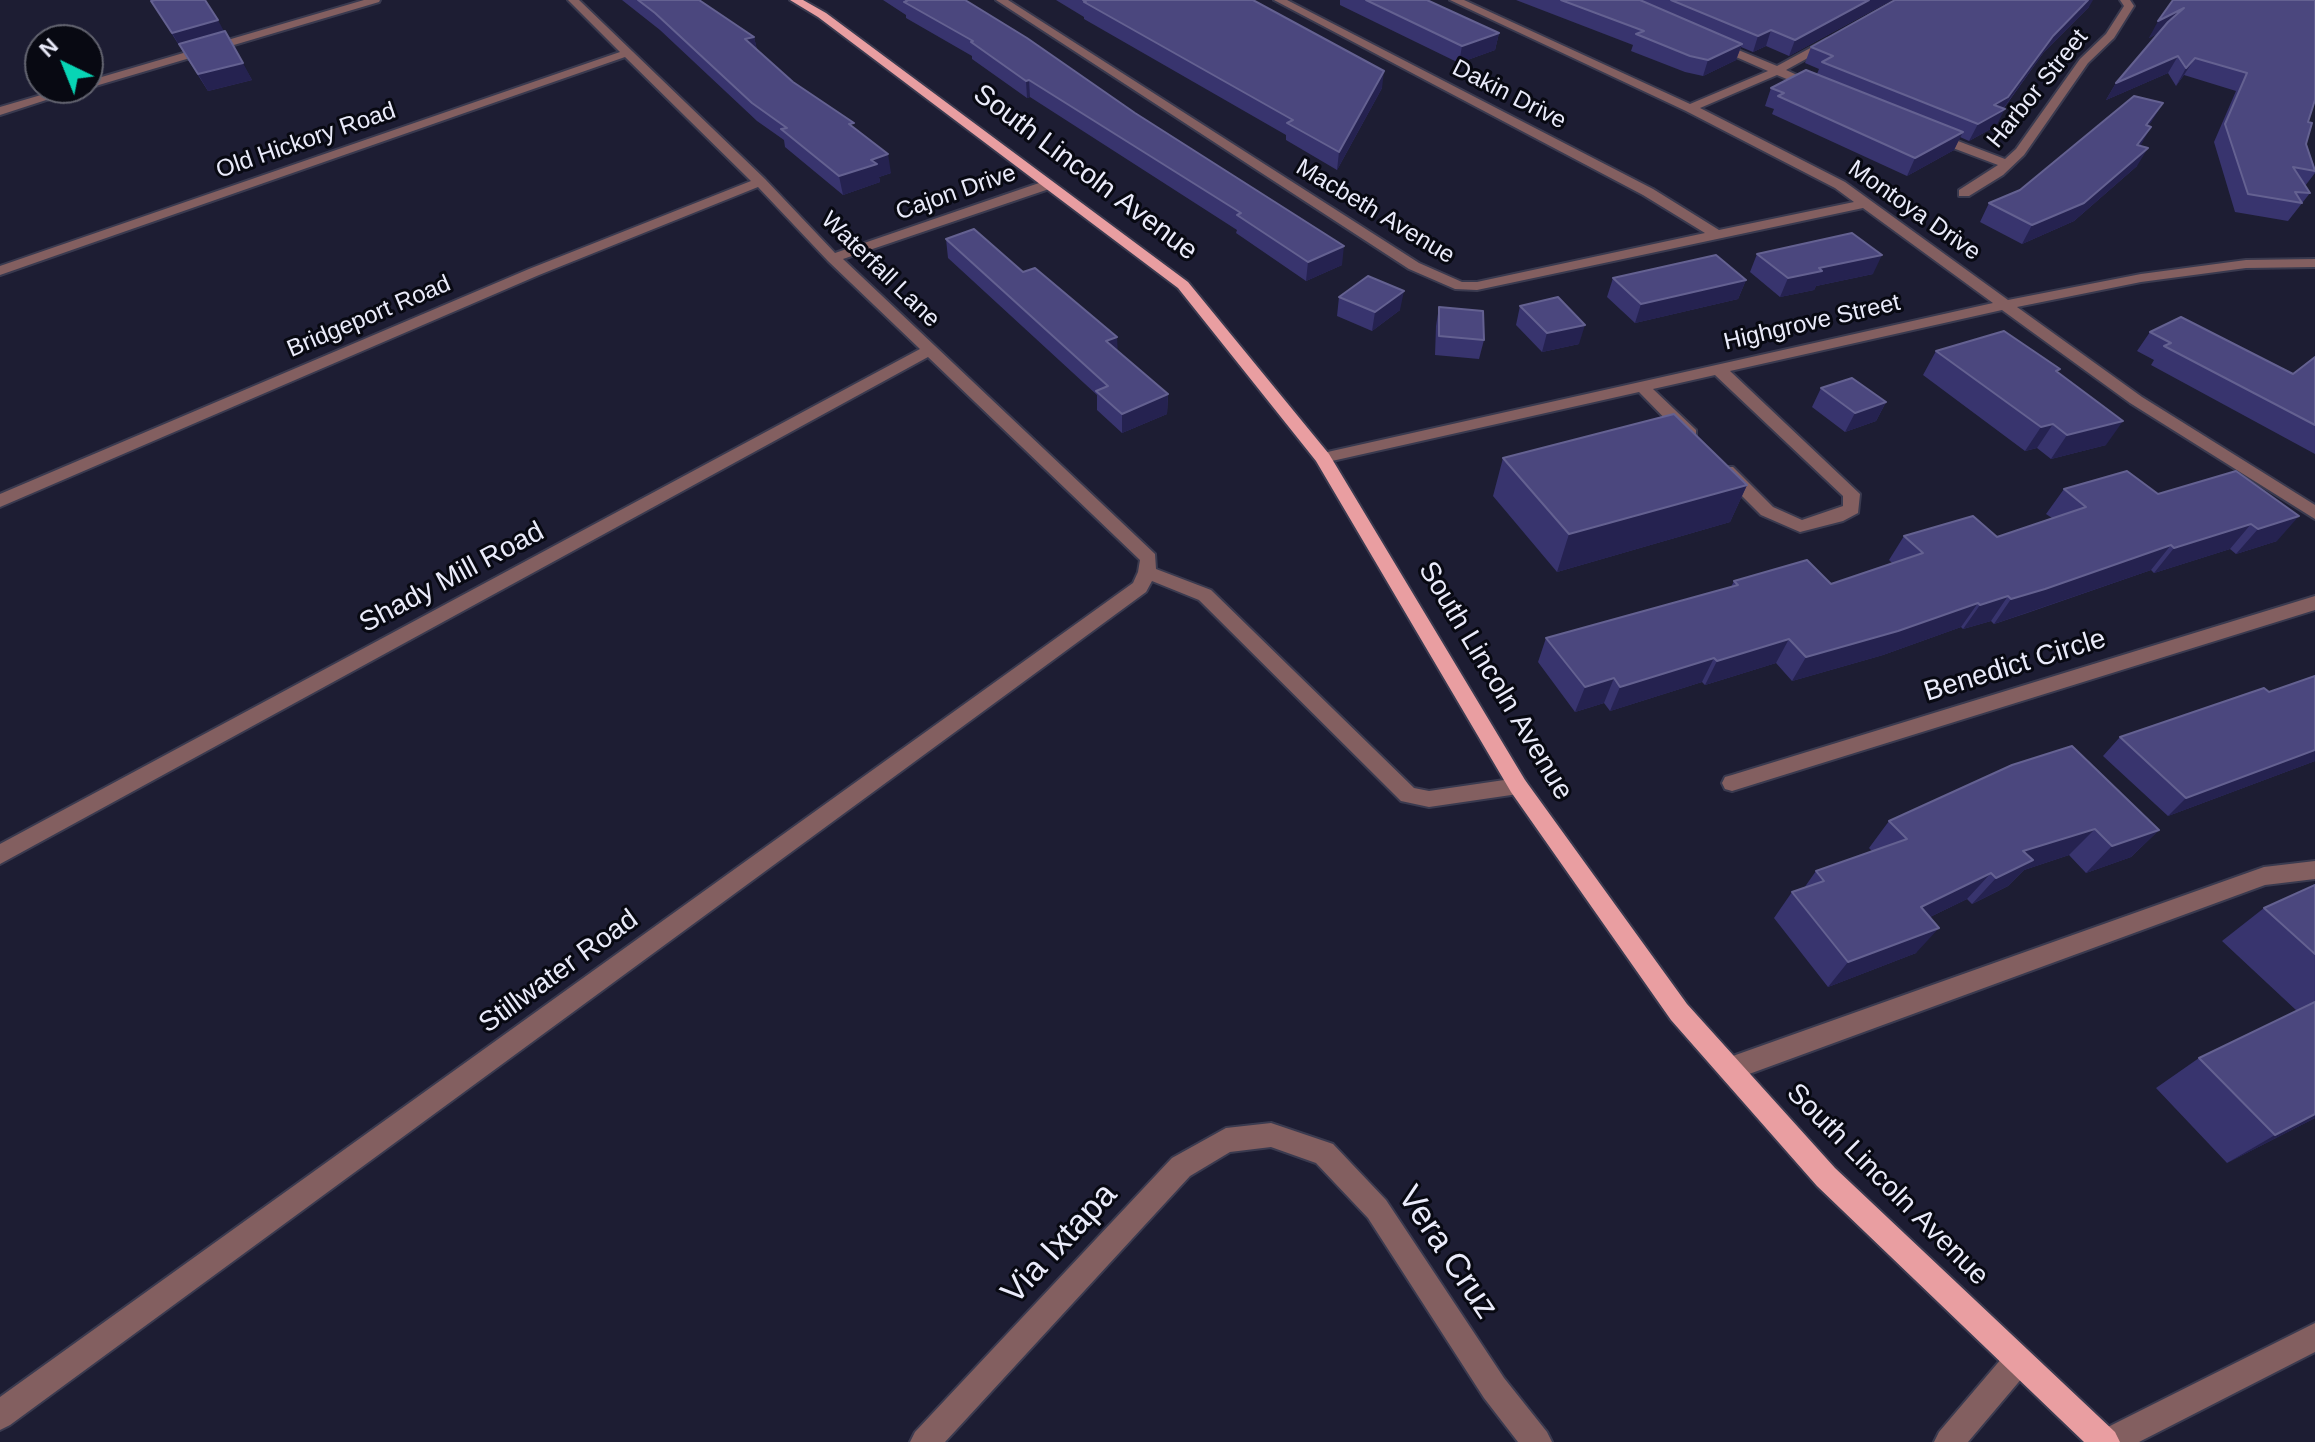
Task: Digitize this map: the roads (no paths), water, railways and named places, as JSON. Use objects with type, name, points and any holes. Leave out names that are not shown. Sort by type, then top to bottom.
[{"type":"main road","name":"South Lincoln Avenue","points":[[795,0],[822,15],[1183,285],[1323,458],[1518,786],[1679,1012],[1826,1177],[2106,1442]]},
{"type":"street","points":[[104,80],[375,0]]},
{"type":"street","name":"Waterfall Lane","points":[[573,0],[760,182],[833,258],[1149,558],[1147,572]]},
{"type":"street","name":"Macbeth Avenue","points":[[1001,0],[1401,258],[1445,282],[1477,286],[1866,203]]},
{"type":"street","name":"Dakin Drive","points":[[1279,0],[1648,192],[1715,234]]},
{"type":"street","name":"Montoya Drive","points":[[1455,0],[1780,152],[1866,203],[2136,400],[2315,513]]},
{"type":"street","name":"Harbor Street","points":[[1964,193],[2020,152],[2084,61],[2110,36],[2129,6],[2125,0]]},
{"type":"street","points":[[1690,108],[1777,71],[1838,37]]},
{"type":"street","points":[[1700,38],[1826,91]]},
{"type":"street","name":"Old Hickory Road","points":[[0,271],[627,53]]},
{"type":"street","points":[[0,111],[24,104]]},
{"type":"street","points":[[1927,134],[2006,164]]},
{"type":"street","name":"Bridgeport Road","points":[[0,501],[534,272],[760,182]]},
{"type":"street","name":"Cajon Drive","points":[[833,258],[1047,185]]},
{"type":"street","name":"Highgrove Street","points":[[1323,458],[2004,305],[2141,278],[2231,266],[2315,263]]},
{"type":"street","name":"Shady Mill Road","points":[[0,855],[931,349]]},
{"type":"street","points":[[1642,386],[1767,511],[1782,520],[1800,526],[1837,517],[1852,509],[1851,494],[1718,369]]},
{"type":"street","points":[[1147,572],[1205,595],[1408,795],[1429,799],[1518,786]]},
{"type":"street","name":"Stillwater Road","points":[[0,1415],[1140,587],[1147,572]]},
{"type":"street","name":"Benedict Circle","points":[[1732,783],[2315,603]]},
{"type":"street","points":[[1730,1069],[2264,876],[2315,870]]},
{"type":"street","name":"Via Ixtapa","points":[[925,1442],[1181,1167],[1226,1140],[1271,1135]]},
{"type":"street","name":"Vera Cruz","points":[[1271,1135],[1324,1153],[1377,1209],[1494,1388],[1537,1442]]},
{"type":"street","points":[[2106,1442],[2315,1337]]},
{"type":"street","points":[[1949,1442],[2018,1361]]}]
